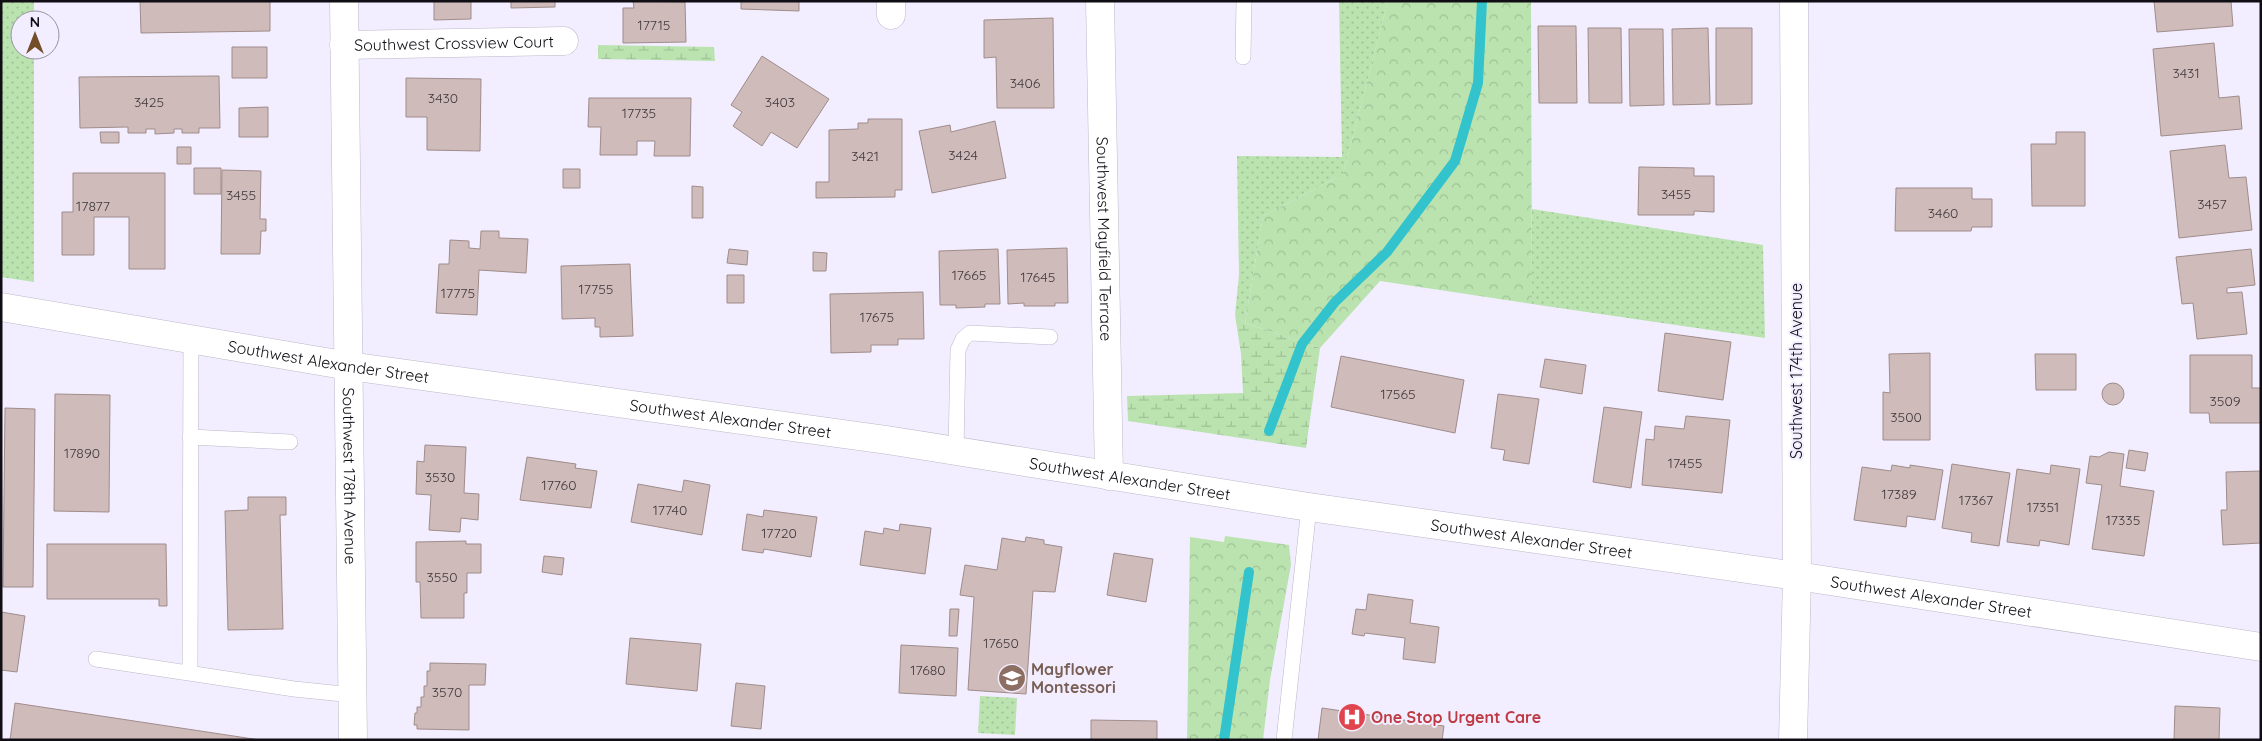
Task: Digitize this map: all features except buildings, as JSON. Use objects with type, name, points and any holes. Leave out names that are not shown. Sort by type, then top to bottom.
[{"type":"street","name":"Southwest 178th Avenue","points":[[344,1],[353,740]]},
{"type":"street","name":"Southwest Mayfield Terrace","points":[[1100,1],[1109,476]]},
{"type":"street","name":"Southwest 174th Avenue","points":[[1793,740],[1797,576],[1794,1]]},
{"type":"street","name":"Southwest Crossview Court","points":[[344,45],[564,41]]},
{"type":"street","name":"Southwest Alexander Street","points":[[1,307],[349,366],[868,437],[1309,507],[1797,576],[2261,646]]},
{"type":"lane","points":[[1243,57],[1244,1]]},
{"type":"lane","points":[[956,451],[958,350],[963,340],[970,333],[1050,337]]},
{"type":"lane","points":[[190,673],[191,338]]},
{"type":"lane","points":[[190,437],[290,442]]},
{"type":"lane","points":[[1284,740],[1309,507]]},
{"type":"lane","points":[[96,659],[294,689],[353,695]]},
{"type":"green space","points":[[1,1],[34,1],[34,10],[10,10],[10,60],[34,60],[34,282],[1,277]]},
{"type":"green space","points":[[1339,1],[1388,1],[1343,174],[1263,216],[1245,323],[1235,315],[1239,275],[1237,156],[1342,157]]},
{"type":"green space","points":[[1388,1],[1531,1],[1532,304],[1380,281],[1320,348],[1245,323],[1263,216],[1343,174]]},
{"type":"green space","points":[[598,45],[714,47],[715,61],[598,59]]},
{"type":"green space","points":[[1532,209],[1763,245],[1765,338],[1532,304]]},
{"type":"green space","points":[[1235,315],[1245,323],[1320,348],[1306,448],[1128,421],[1127,396],[1243,393],[1241,354]]},
{"type":"green space","points":[[1225,536],[1289,545],[1291,565],[1270,680],[1263,740],[1187,740],[1190,537],[1224,542]]},
{"type":"green space","points":[[980,696],[1017,698],[1015,735],[978,733]]},
{"type":"waterway","points":[[1269,431],[1302,344],[1335,302],[1387,252],[1455,161],[1478,83],[1482,1]]},
{"type":"waterway","points":[[1224,740],[1249,572]]},
{"type":"place","name":"Mayflower Montessori","points":[[1012,678]]},
{"type":"place","name":"One Stop Urgent Care","points":[[1352,717]]}]
